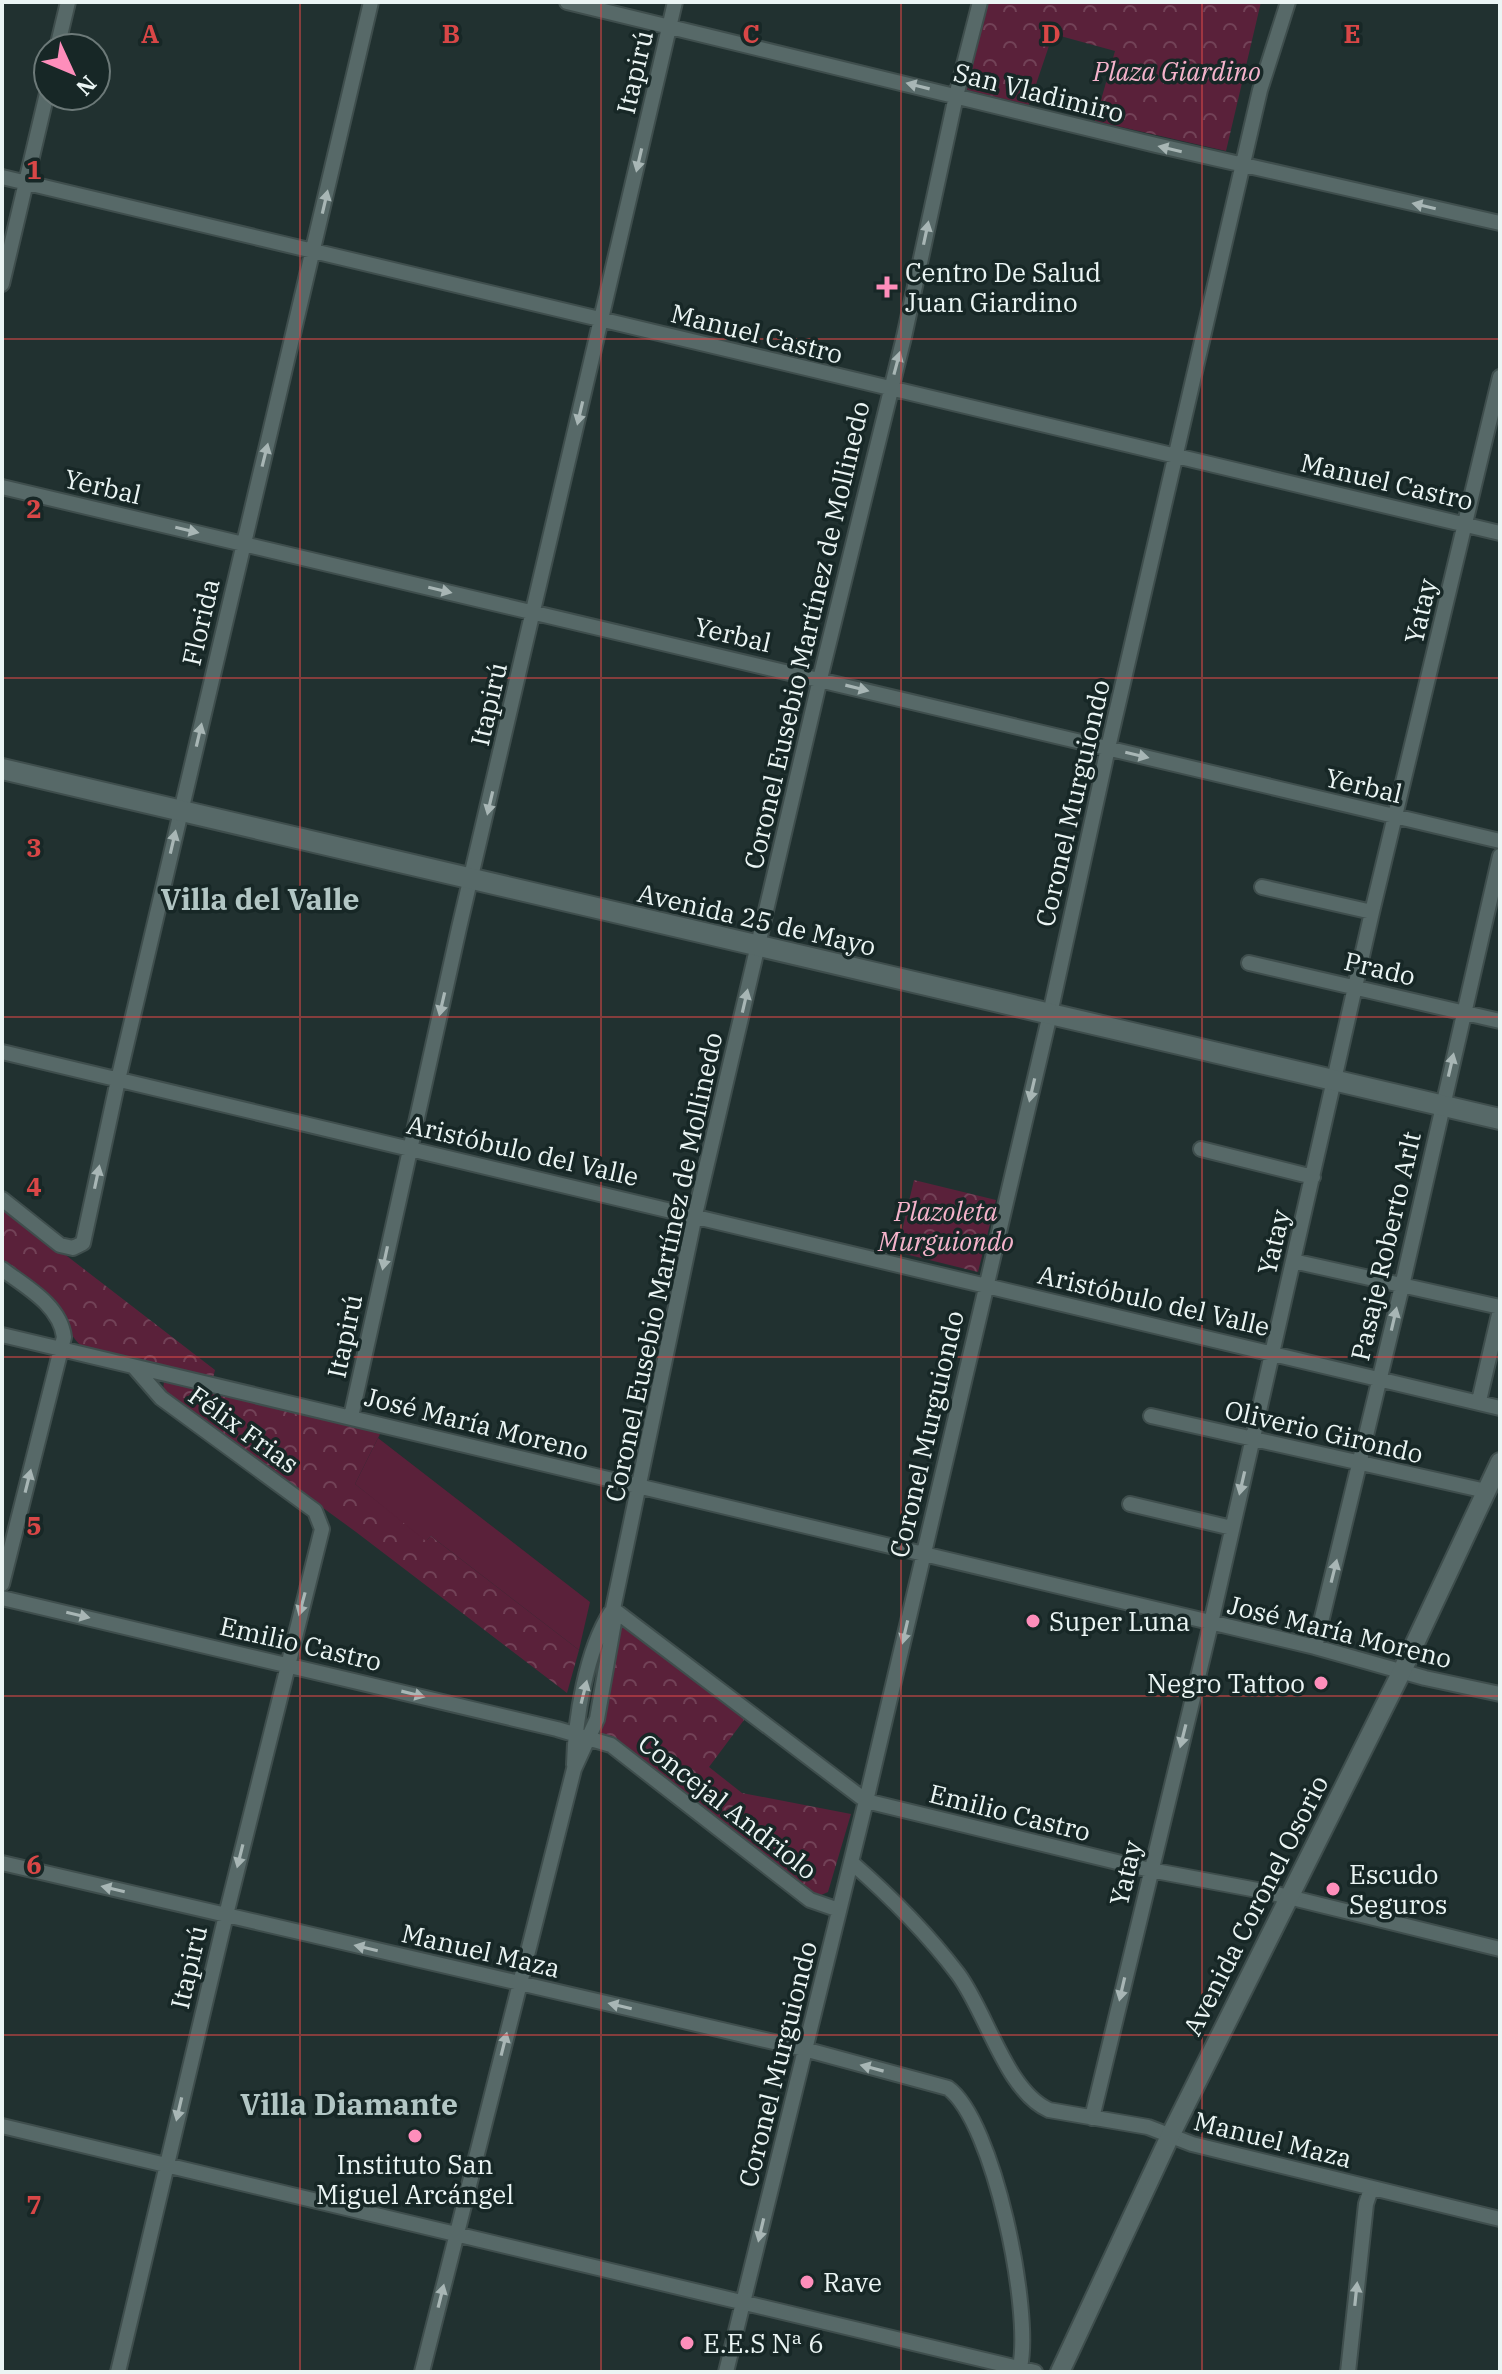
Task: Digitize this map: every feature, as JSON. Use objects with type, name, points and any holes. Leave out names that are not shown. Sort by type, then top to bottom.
[{"type":"main road","name":"Avenida 25 de Mayo","points":[[2,769],[1500,1119]]},
{"type":"street","points":[[61,32],[68,2]]},
{"type":"street","name":"Florida","points":[[2,1199],[60,1245],[73,1248],[83,1243],[118,1080],[371,2]]},
{"type":"street","name":"San Vladimiro","points":[[567,2],[1243,165],[1500,223]]},
{"type":"street","name":"Itapirú","points":[[351,1417],[409,1147],[675,2]]},
{"type":"street","name":"Coronel Eusebio Martínez de Mollinedo","points":[[422,2372],[574,1769],[597,1719],[614,1622],[613,1609],[695,1215],[820,679],[904,337],[956,96],[980,2]]},
{"type":"street","points":[[1175,456],[1260,90],[1288,2]]},
{"type":"street","points":[[2,284],[43,112]]},
{"type":"street","name":"Manuel Castro","points":[[2,177],[1500,533]]},
{"type":"street","name":"Yatay","points":[[1092,2118],[1211,1623],[1372,912],[1500,377]]},
{"type":"street","name":"Coronel Murguiondo","points":[[726,2372],[866,1801],[1050,1014],[1175,456]]},
{"type":"street","name":"Yerbal","points":[[2,487],[1500,841]]},
{"type":"street","name":"Pasaje Roberto Arlt","points":[[1315,1647],[1361,1463],[1500,856]]},
{"type":"street","points":[[1262,887],[1372,912]]},
{"type":"street","name":"Prado","points":[[1249,963],[1500,1021]]},
{"type":"street","name":"Aristóbulo del Valle","points":[[2,1052],[1500,1408]]},
{"type":"street","points":[[1201,1149],[1313,1177]]},
{"type":"street","points":[[1293,1261],[1500,1308],[1479,1401]]},
{"type":"street","points":[[2,1269],[46,1302],[63,1327],[62,1350],[2,1584]]},
{"type":"street","name":"José María Moreno","points":[[2,1335],[1315,1647],[1500,1694]]},
{"type":"street","name":"Félix Frias","points":[[134,1368],[161,1398],[315,1511],[322,1529]]},
{"type":"street","name":"Oliverio Girondo","points":[[1151,1416],[1486,1491]]},
{"type":"street","name":"Avenida Coronel Osorio","points":[[1060,2372],[1170,2136],[1402,1671],[1500,1462]]},
{"type":"street","points":[[1130,1504],[1232,1528]]},
{"type":"street","name":"Itapirú","points":[[118,2372],[226,1915],[322,1529]]},
{"type":"street","name":"Emilio Castro","points":[[2,1598],[589,1737]]},
{"type":"street","name":"Coronel Eusebio Martínez de Mollinedo","points":[[574,1769],[574,1733],[595,1649],[613,1609]]},
{"type":"street","name":"Emilio Castro","points":[[613,1609],[866,1801],[1150,1870],[1287,1897],[1500,1949]]},
{"type":"street","name":"Concejal Andriolo","points":[[589,1737],[611,1745],[810,1900],[839,1910]]},
{"type":"street","name":"Manuel Maza","points":[[851,1862],[906,1914],[958,1974],[1019,2086],[1035,2104],[1049,2110],[1148,2127],[1192,2144],[1500,2219]]},
{"type":"street","name":"Manuel Maza","points":[[2,1863],[804,2049],[948,2088],[964,2103],[1002,2200],[1028,2370]]},
{"type":"street","points":[[2,2126],[1028,2370]]},
{"type":"street","points":[[1348,2372],[1366,2204],[1371,2189]]},
{"type":"green space","name":"Plaza Giardino","points":[[988,2],[1261,2],[1226,151],[1095,121],[1115,51],[1053,34],[1029,105],[967,90]]},
{"type":"green space","name":"Plazoleta Murguiondo","points":[[914,1180],[996,1200],[978,1272],[897,1252]]},
{"type":"green space","points":[[2,1206],[215,1370],[213,1378],[80,1345],[47,1297],[2,1262]]},
{"type":"green space","points":[[164,1381],[381,1432],[355,1484],[427,1540],[431,1536],[579,1650],[567,1693],[356,1532],[163,1391]]},
{"type":"green space","points":[[378,1438],[590,1602],[579,1650],[431,1536],[426,1541],[355,1484]]},
{"type":"green space","points":[[622,1618],[747,1716],[709,1767],[742,1793],[851,1814],[828,1892],[819,1896],[807,1893],[598,1730]]},
{"type":"place","name":"Centro De Salud Juan Giardino","points":[[887,287]]},
{"type":"place","name":"Super Luna","points":[[1033,1621]]},
{"type":"place","name":"Negro Tattoo","points":[[1321,1683]]},
{"type":"place","name":"Escudo Seguros","points":[[1333,1889]]},
{"type":"place","name":"Instituto San Miguel Arcángel","points":[[415,2136]]},
{"type":"place","name":"Rave","points":[[807,2282]]},
{"type":"place","name":"E.E.S Nª 6","points":[[687,2343]]},
{"type":"district","name":"Villa del Valle","points":[[260,898]]},
{"type":"district","name":"Villa Diamante","points":[[349,2103]]}]
